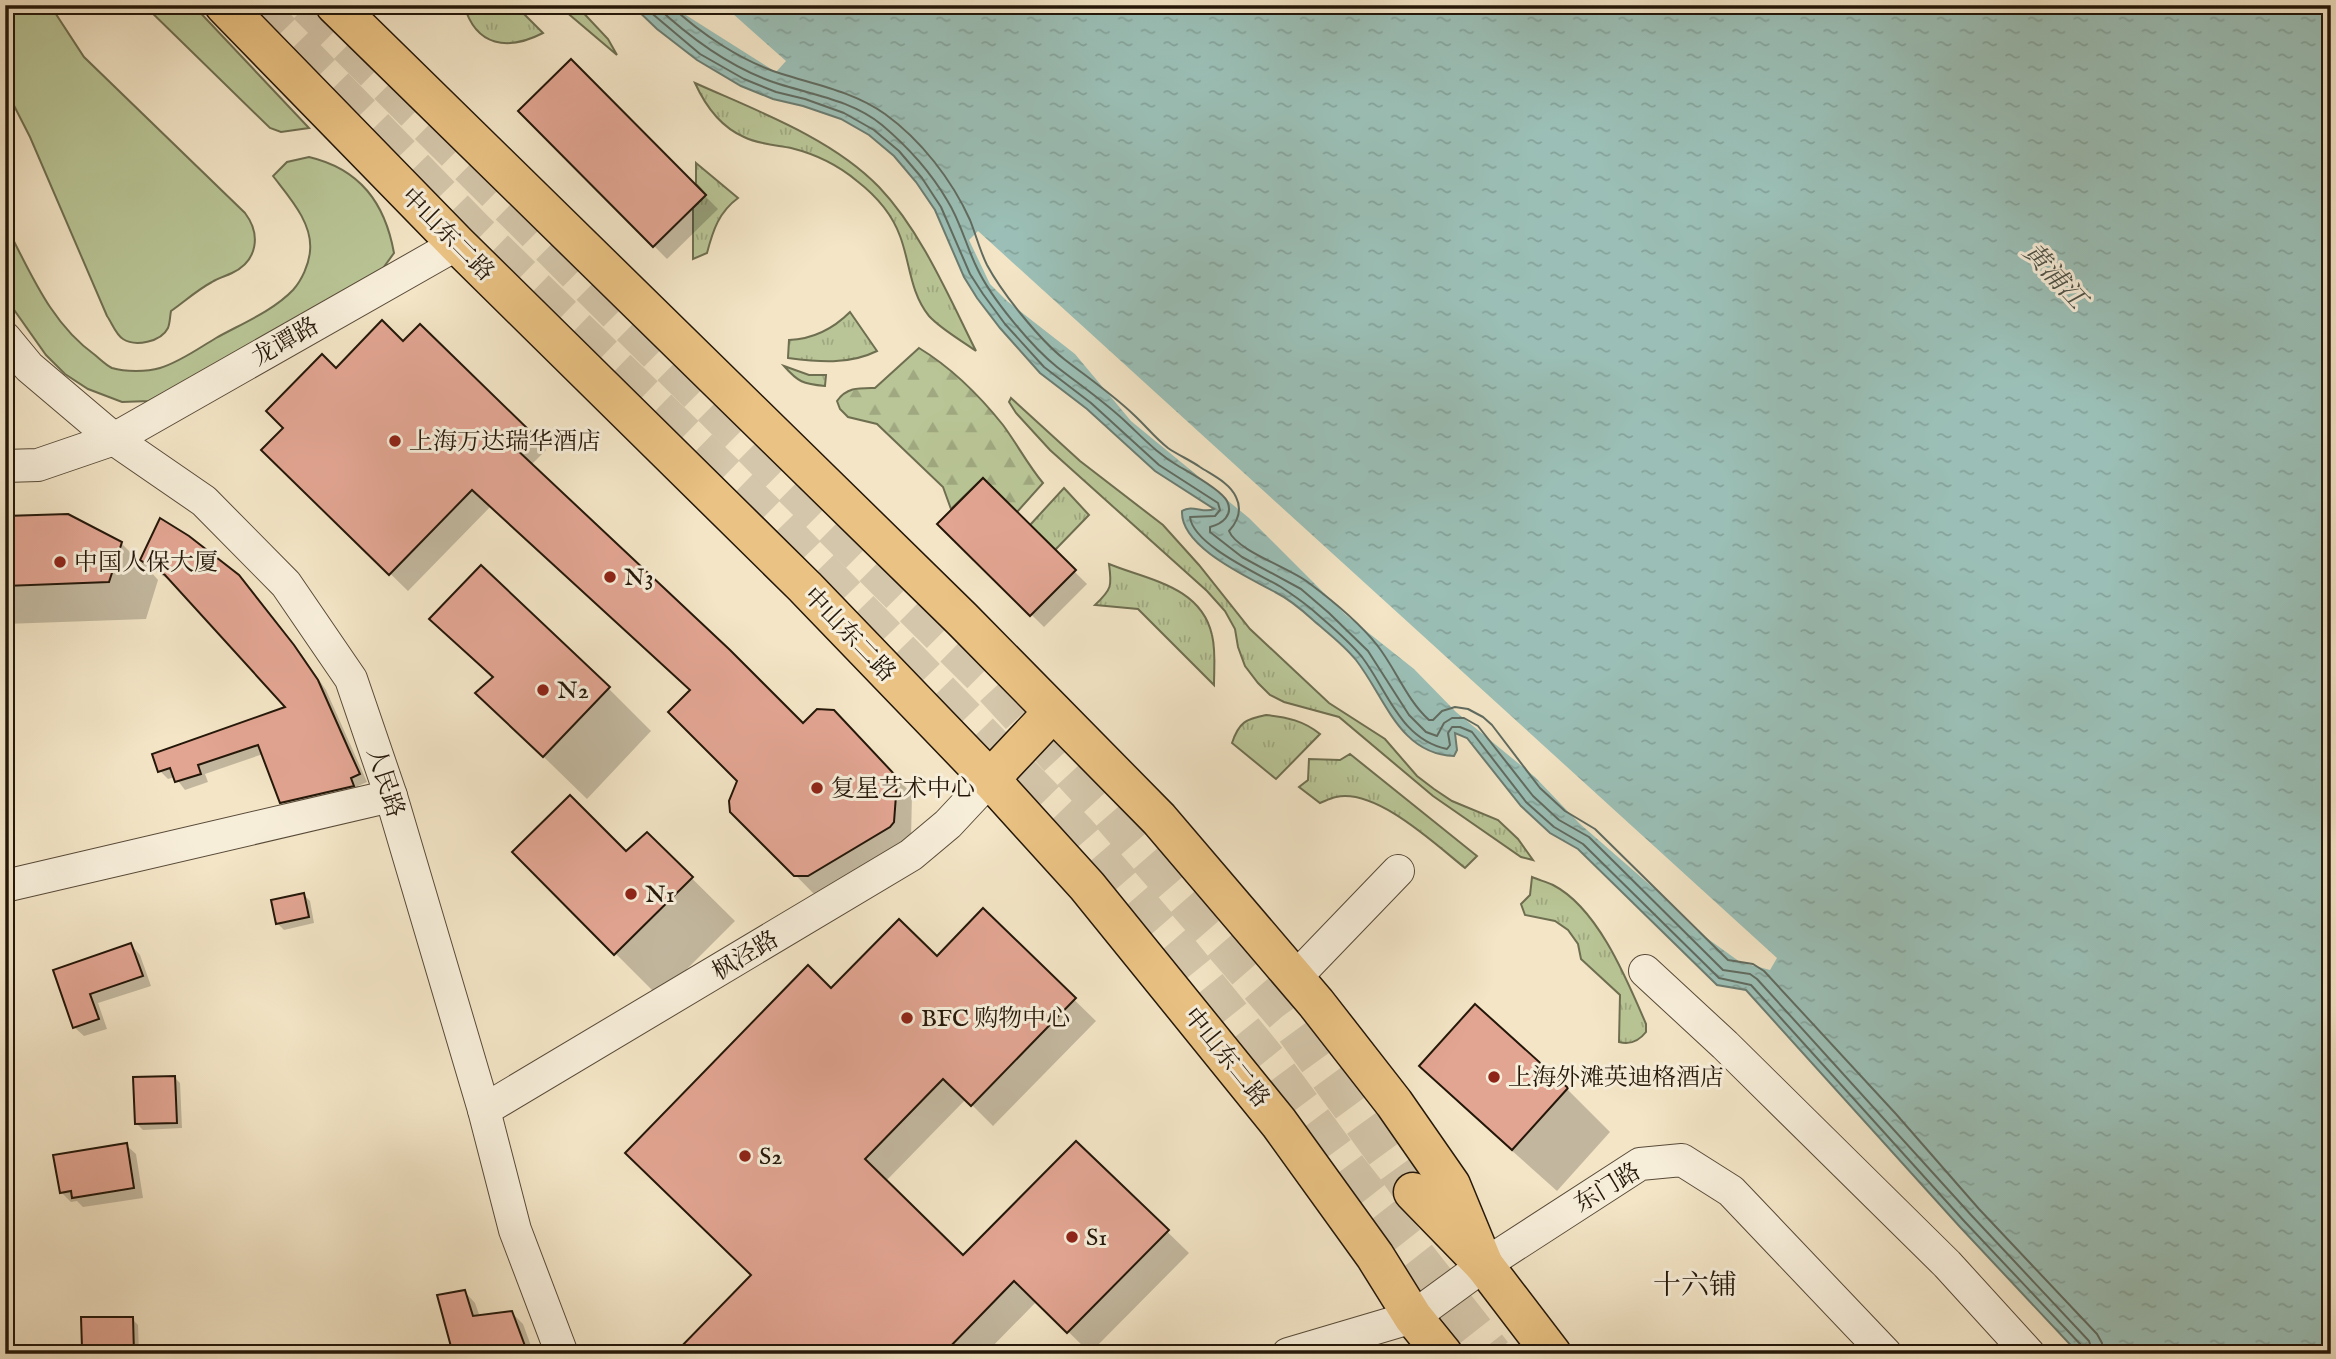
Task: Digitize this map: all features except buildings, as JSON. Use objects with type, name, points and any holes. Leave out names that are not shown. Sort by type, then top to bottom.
[{"type":"main road","name":"中山东二路","points":[[224,5],[457,244],[805,587],[990,779],[1087,886],[1271,1112],[1375,1256],[1413,1317],[1443,1354]]},
{"type":"main road","points":[[335,5],[703,364],[1159,819],[1295,978],[1394,1103],[1451,1185],[1484,1265]]},
{"type":"main road","points":[[990,779],[1053,712]]},
{"type":"main road","points":[[1394,1103],[1412,1165],[1450,1230]]},
{"type":"main road","points":[[1413,1192],[1484,1265],[1552,1354]]},
{"type":"street","name":"龙谭路","points":[[5,466],[38,465],[114,439],[457,244]]},
{"type":"street","name":"人民路","points":[[5,338],[29,367],[114,439],[204,501],[286,584],[351,679],[391,796],[484,1110],[515,1230],[562,1354]]},
{"type":"street","name":"枫泾路","points":[[484,1110],[911,855],[948,824],[990,779]]},
{"type":"street","points":[[5,886],[391,796]]},
{"type":"street","points":[[1295,978],[1398,871]]},
{"type":"street","points":[[1644,971],[1725,1045],[1947,1264],[2029,1354]]},
{"type":"street","name":"东门路","points":[[1288,1354],[1413,1317],[1484,1265],[1640,1164],[1682,1160],[1731,1191],[1886,1354]]},
{"type":"green space","points":[[5,5],[50,5],[84,57],[245,213],[250,221],[255,238],[252,254],[247,262],[241,268],[201,289],[171,311],[168,328],[154,340],[134,343],[121,337],[114,329],[30,137],[5,88]]},
{"type":"green space","points":[[144,5],[193,5],[309,128],[281,132],[270,128]]},
{"type":"green space","points":[[464,5],[515,5],[543,33],[518,42],[495,42],[476,30]]},
{"type":"green space","points":[[558,5],[576,5],[608,39],[617,55]]},
{"type":"green space","points":[[695,83],[816,140],[839,154],[879,187],[921,244],[976,351],[940,326],[923,307],[914,287],[897,228],[870,192],[842,170],[817,157],[791,148],[755,141],[736,133],[715,114]]},
{"type":"green space","points":[[309,157],[343,170],[367,191],[384,219],[394,253],[373,282],[149,401],[122,402],[88,389],[65,374],[46,355],[5,297],[5,224],[53,312],[79,342],[103,362],[112,368],[136,371],[155,369],[175,362],[266,311],[285,298],[299,282],[309,256],[308,230],[299,211],[273,176],[287,162]]},
{"type":"green space","points":[[696,163],[738,198],[726,209],[718,222],[707,253],[693,259],[693,208],[706,195],[696,184]]},
{"type":"green space","points":[[850,312],[877,351],[856,359],[844,360],[788,358],[789,340],[807,338],[823,332]]},
{"type":"green space","points":[[919,348],[954,373],[984,403],[1003,425],[1043,483],[1017,512],[983,478],[951,509],[943,487],[877,424],[848,417],[840,409],[837,401],[845,393],[859,388],[875,388]]},
{"type":"green space","points":[[784,366],[809,375],[826,375],[825,386],[802,381]]},
{"type":"green space","points":[[1011,398],[1080,461],[1163,525],[1250,629],[1329,703],[1385,739],[1417,776],[1434,789],[1452,801],[1498,820],[1518,839],[1533,860],[1521,857],[1433,796],[1339,717],[1284,702],[1270,695],[1245,666],[1235,629],[1225,611],[1207,591],[1050,450],[1016,413],[1009,402]]},
{"type":"green space","points":[[1064,488],[1089,515],[1055,550],[1030,525]]},
{"type":"green space","points":[[1109,564],[1171,587],[1197,605],[1212,635],[1214,685],[1138,609],[1095,605],[1109,587]]},
{"type":"green space","points":[[1266,715],[1295,720],[1320,734],[1276,779],[1232,743],[1237,730],[1244,723]]},
{"type":"green space","points":[[1350,754],[1477,856],[1465,868],[1422,833],[1386,809],[1352,796],[1336,797],[1320,803],[1299,787],[1308,780],[1309,759],[1340,760]]},
{"type":"green space","points":[[1532,877],[1553,885],[1569,896],[1597,927],[1620,967],[1646,1024],[1646,1032],[1637,1040],[1631,1043],[1619,1042],[1620,995],[1581,959],[1578,944],[1568,930],[1555,921],[1525,915],[1521,904],[1530,895]]},
{"type":"water","name":"黄浦江","points":[[632,5],[2331,5],[2331,1354],[2079,1354],[1746,990],[1717,985],[1578,849],[1550,833],[1521,806],[1467,738],[1455,733],[1457,750],[1454,756],[1435,753],[1406,735],[1356,660],[1341,644],[1290,601],[1233,569],[1192,537],[1184,524],[1182,511],[1190,508],[1214,509],[1155,471],[1087,409],[1040,373],[977,298],[964,277],[935,210],[894,156],[869,135],[841,119],[773,99],[741,86],[697,60],[657,29]]},
{"type":"pier","points":[[670,5],[723,5],[786,61],[776,72]]},
{"type":"pier","points":[[978,231],[1777,958],[1770,970],[1740,962],[1697,931],[1658,892],[1579,823],[1535,777],[1456,712],[1414,669],[1346,615],[1249,518],[1131,421],[1075,354],[1007,301],[990,284],[969,240]]},
{"type":"tunnel","points":[[255,5],[473,228],[771,518],[1076,831],[1173,943],[1271,1064],[1350,1171],[1493,1354]]},
{"type":"tunnel","points":[[307,5],[993,687],[1108,812],[1284,1015],[1413,1192]]},
{"type":"place","name":"上海万达瑞华酒店","points":[[395,441]]},
{"type":"place","name":"中国人保大厦","points":[[60,562]]},
{"type":"place","name":"N3","points":[[610,577]]},
{"type":"place","name":"N2","points":[[543,690]]},
{"type":"place","name":"复星艺术中心","points":[[817,788]]},
{"type":"place","name":"N1","points":[[631,894]]},
{"type":"place","name":"BFC 购物中心","points":[[907,1018]]},
{"type":"place","name":"上海外滩英迪格酒店","points":[[1494,1077]]},
{"type":"place","name":"S2","points":[[745,1156]]},
{"type":"place","name":"S1","points":[[1072,1237]]},
{"type":"district","name":"十六铺","points":[[1695,1284]]}]
